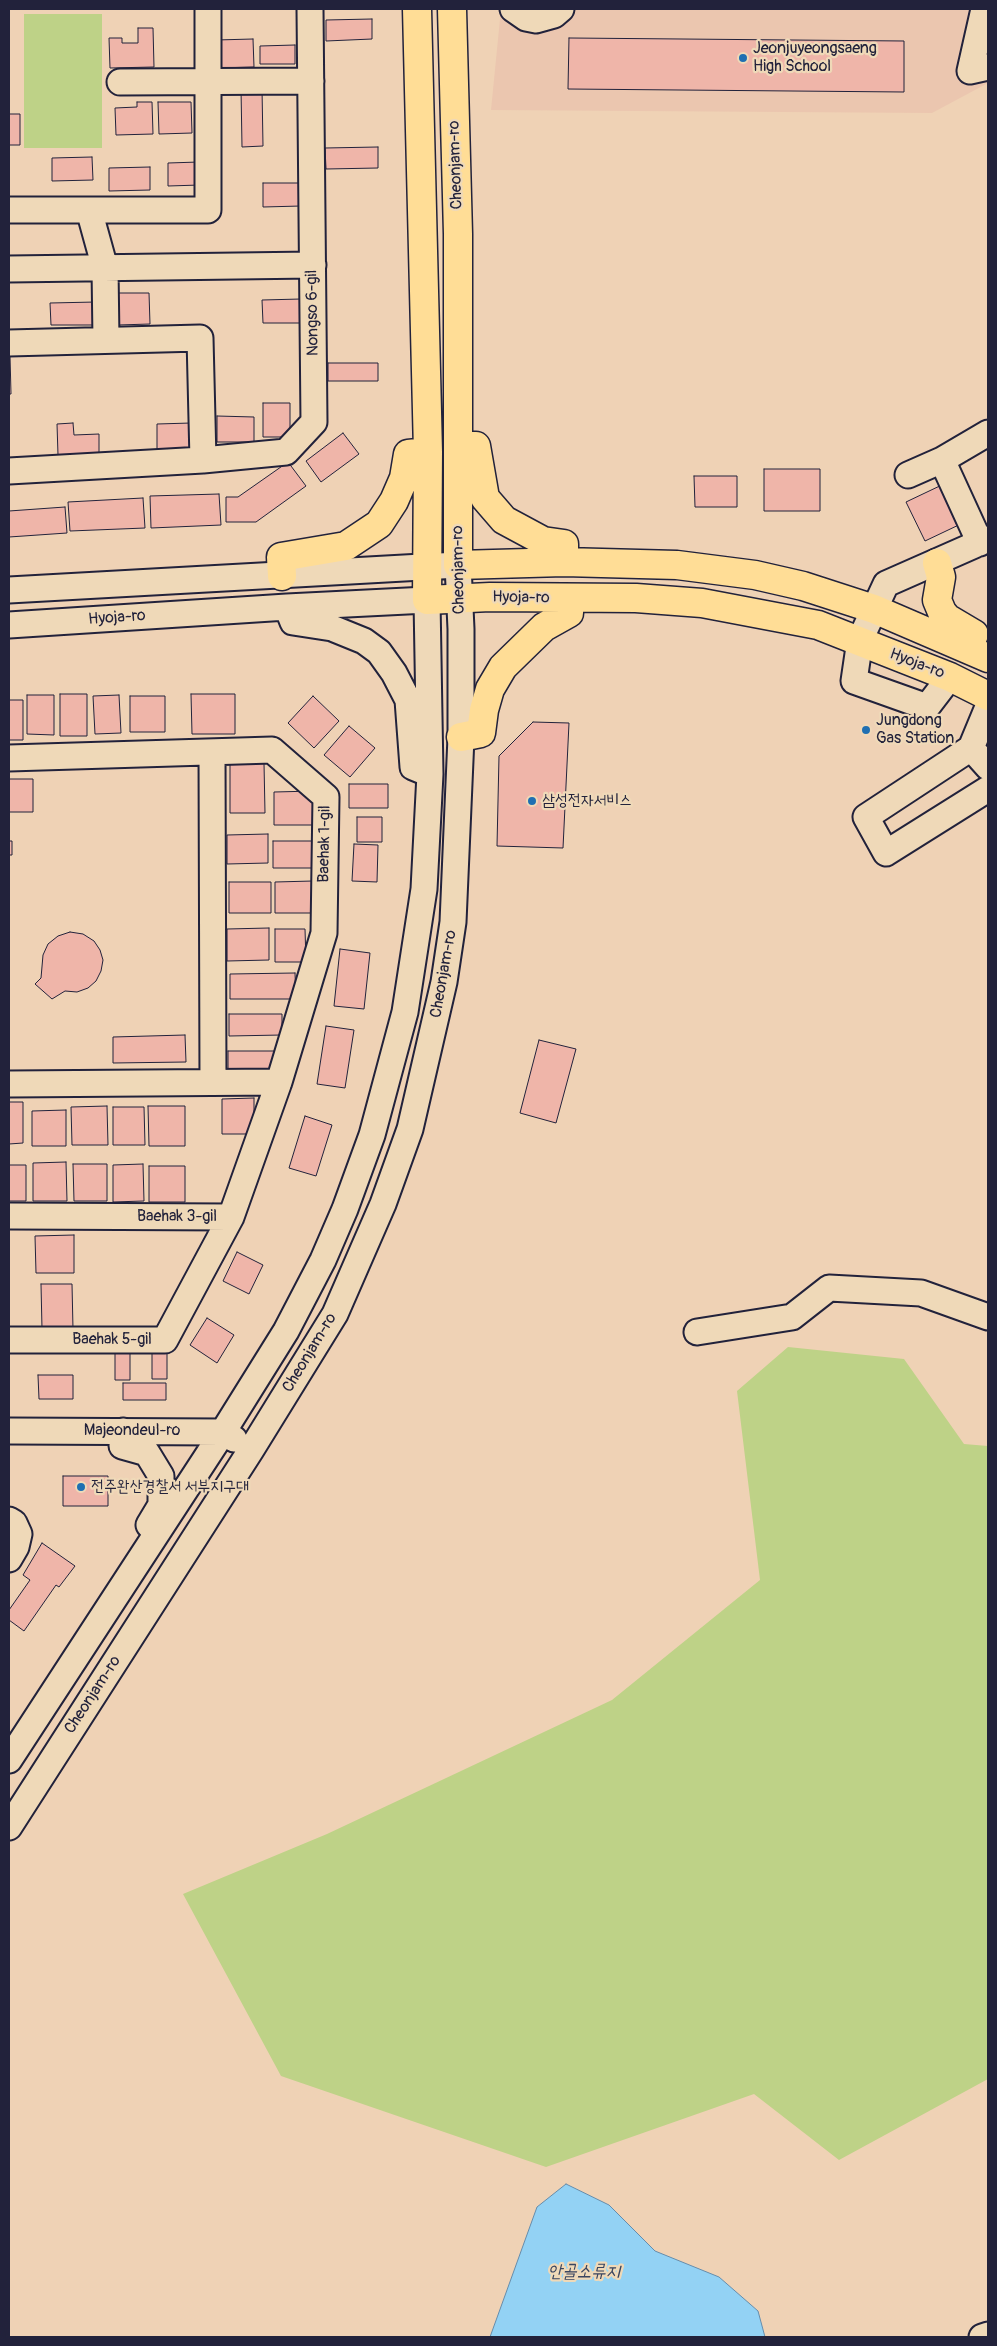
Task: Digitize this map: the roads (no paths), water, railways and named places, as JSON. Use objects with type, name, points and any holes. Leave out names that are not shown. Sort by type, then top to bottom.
[{"type":"main road","name":"Cheonjam-ro","points":[[418,9],[428,452],[427,600]]},
{"type":"main road","name":"Cheonjam-ro","points":[[452,9],[458,234],[458,565]]},
{"type":"main road","points":[[458,446],[476,446],[485,498],[504,520],[543,541],[564,544],[564,562]]},
{"type":"main road","points":[[282,576],[280,557],[346,546],[379,524],[394,501],[404,478],[408,454],[428,452]]},
{"type":"main road","name":"Hyoja-ro","points":[[458,565],[564,562],[676,565],[755,575],[804,586],[874,609],[978,653]]},
{"type":"main road","points":[[937,563],[941,577],[937,600],[942,612],[948,618],[974,634],[978,653]]},
{"type":"main road","name":"Hyoja-ro","points":[[427,600],[459,598],[636,598],[702,603],[818,625],[950,677],[988,696]]},
{"type":"main road","points":[[461,736],[481,733],[484,710],[490,689],[503,667],[544,627],[569,613],[570,599]]},
{"type":"street","points":[[9,210],[208,210],[208,9]]},
{"type":"street","name":"Nongso 6-gil","points":[[9,471],[204,460],[286,452],[314,422],[310,9]]},
{"type":"street","points":[[513,9],[526,18],[536,20],[554,16],[561,9]]},
{"type":"street","points":[[984,9],[970,71],[988,67]]},
{"type":"street","points":[[120,82],[311,81]]},
{"type":"street","points":[[89,210],[105,268],[106,340]]},
{"type":"street","points":[[9,269],[313,265]]},
{"type":"street","points":[[9,342],[200,338],[204,460]]},
{"type":"street","points":[[908,475],[942,460],[988,433]]},
{"type":"street","points":[[942,460],[984,541],[886,584],[860,640],[854,681],[927,707],[950,677]]},
{"type":"street","name":"Hyoja-ro","points":[[9,590],[458,565]]},
{"type":"street","name":"Cheonjam-ro","points":[[9,1827],[335,1314],[383,1204],[410,1129],[444,982],[453,922],[461,736],[461,629],[458,565]]},
{"type":"street","name":"Hyoja-ro","points":[[9,625],[427,600]]},
{"type":"street","name":"Cheonjam-ro","points":[[9,1760],[223,1432],[286,1331],[345,1210],[372,1135],[405,1012],[424,889],[430,774],[427,600]]},
{"type":"street","points":[[286,607],[293,622],[332,628],[364,641],[379,652],[394,673],[408,700],[413,767],[430,774]]},
{"type":"street","points":[[988,707],[970,748],[866,817],[886,853],[988,789]]},
{"type":"street","points":[[970,748],[988,767]]},
{"type":"street","name":"Baehak 1-gil","points":[[9,758],[272,750],[326,797],[324,933]]},
{"type":"street","points":[[212,752],[213,1082]]},
{"type":"street","name":"Baehak 3-gil","points":[[9,1216],[231,1218],[279,1082],[324,933]]},
{"type":"street","points":[[9,1084],[279,1082]]},
{"type":"street","name":"Baehak 5-gil","points":[[9,1340],[165,1340],[231,1218]]},
{"type":"street","points":[[697,1332],[792,1317],[829,1288],[921,1293],[988,1317]]},
{"type":"street","name":"Majeondeul-ro","points":[[9,1431],[223,1432]]},
{"type":"street","points":[[123,1431],[122,1446],[147,1453],[162,1476],[161,1505],[147,1530],[155,1537]]},
{"type":"street","points":[[223,1432],[250,1450]]},
{"type":"street","points":[[9,1520],[14,1523],[19,1534],[16,1548],[9,1559]]},
{"type":"street","points":[[982,2337],[988,2335]]},
{"type":"water","name":"안골소류지","points":[[566,2184],[609,2205],[655,2251],[719,2277],[758,2311],[765,2337],[490,2337],[537,2207]]},
{"type":"place","name":"Jeonjuyeongsaeng High School","points":[[743,58]]},
{"type":"place","name":"Jungdong Gas Station","points":[[866,730]]},
{"type":"place","name":"삼성전자서비스","points":[[532,801]]},
{"type":"place","name":"전주완산경찰서 서부지구대","points":[[81,1487]]}]
